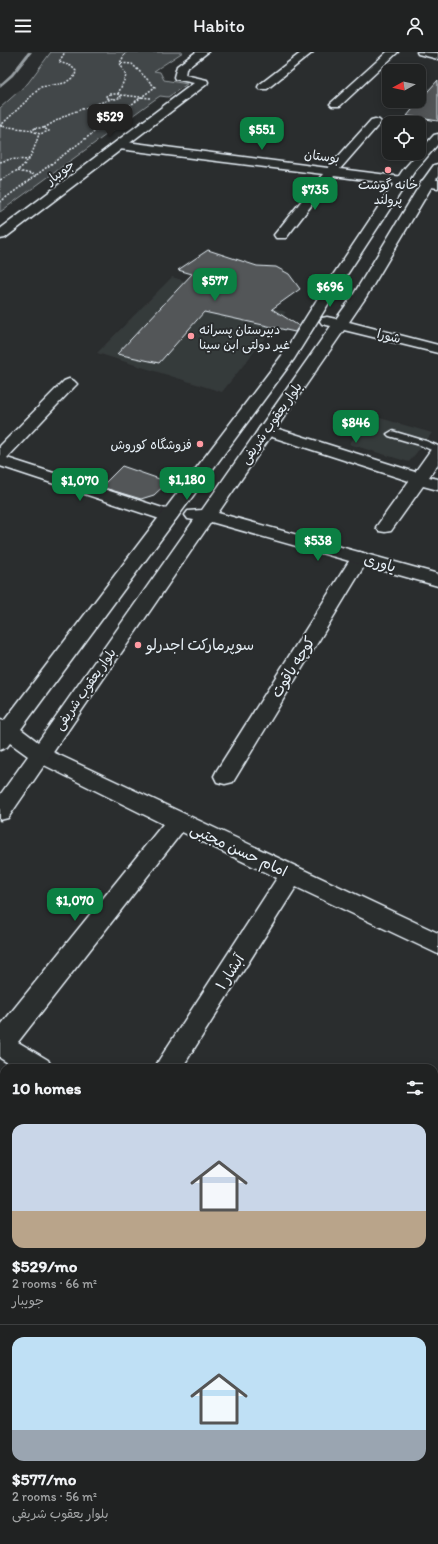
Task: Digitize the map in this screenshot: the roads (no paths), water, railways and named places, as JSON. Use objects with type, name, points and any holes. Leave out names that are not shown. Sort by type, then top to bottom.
[{"type":"street","name":"جویبار","points":[[0,235],[203,82],[179,77],[181,68],[203,52]]},
{"type":"street","points":[[263,86],[308,52]]},
{"type":"street","points":[[336,104],[393,52]]},
{"type":"street","points":[[422,52],[438,56]]},
{"type":"street","points":[[281,234],[331,172],[375,122]]},
{"type":"street","name":"بلوار یعقوب شریفی","points":[[3,733],[289,356],[409,170],[438,137]]},
{"type":"street","name":"بوستان","points":[[119,145],[403,180]]},
{"type":"street","name":"بلوار یعقوب شریفی","points":[[0,812],[340,324],[432,183],[438,168]]},
{"type":"street","name":"شورا","points":[[313,317],[438,349]]},
{"type":"street","points":[[0,455],[69,384]]},
{"type":"street","points":[[266,430],[438,485]]},
{"type":"street","points":[[385,527],[438,451]]},
{"type":"street","name":"یاوری","points":[[0,461],[168,516],[207,515],[438,580]]},
{"type":"street","name":"کوچه یاقوت","points":[[225,776],[360,558]]},
{"type":"street","name":"امام حسن مجتبی","points":[[3,733],[40,754],[178,821],[438,944]]},
{"type":"street","points":[[32,1064],[0,1045],[178,821]]},
{"type":"street","name":"آبشار ۱","points":[[171,1064],[292,875]]},
{"type":"lane","points":[[392,434],[423,443],[438,451]]},
{"type":"waterway","points":[[0,86],[12,75],[30,52]]},
{"type":"place","name":"خانه گوشت پرولند","points":[[388,170]]},
{"type":"place","name":"دبیرستان پسرانه غیر دولتی ابن سینا","points":[[191,336]]},
{"type":"place","name":"فزوشگاه کوروش","points":[[200,444]]},
{"type":"place","name":"سوپرمارکت اجدرلو","points":[[138,645]]}]
